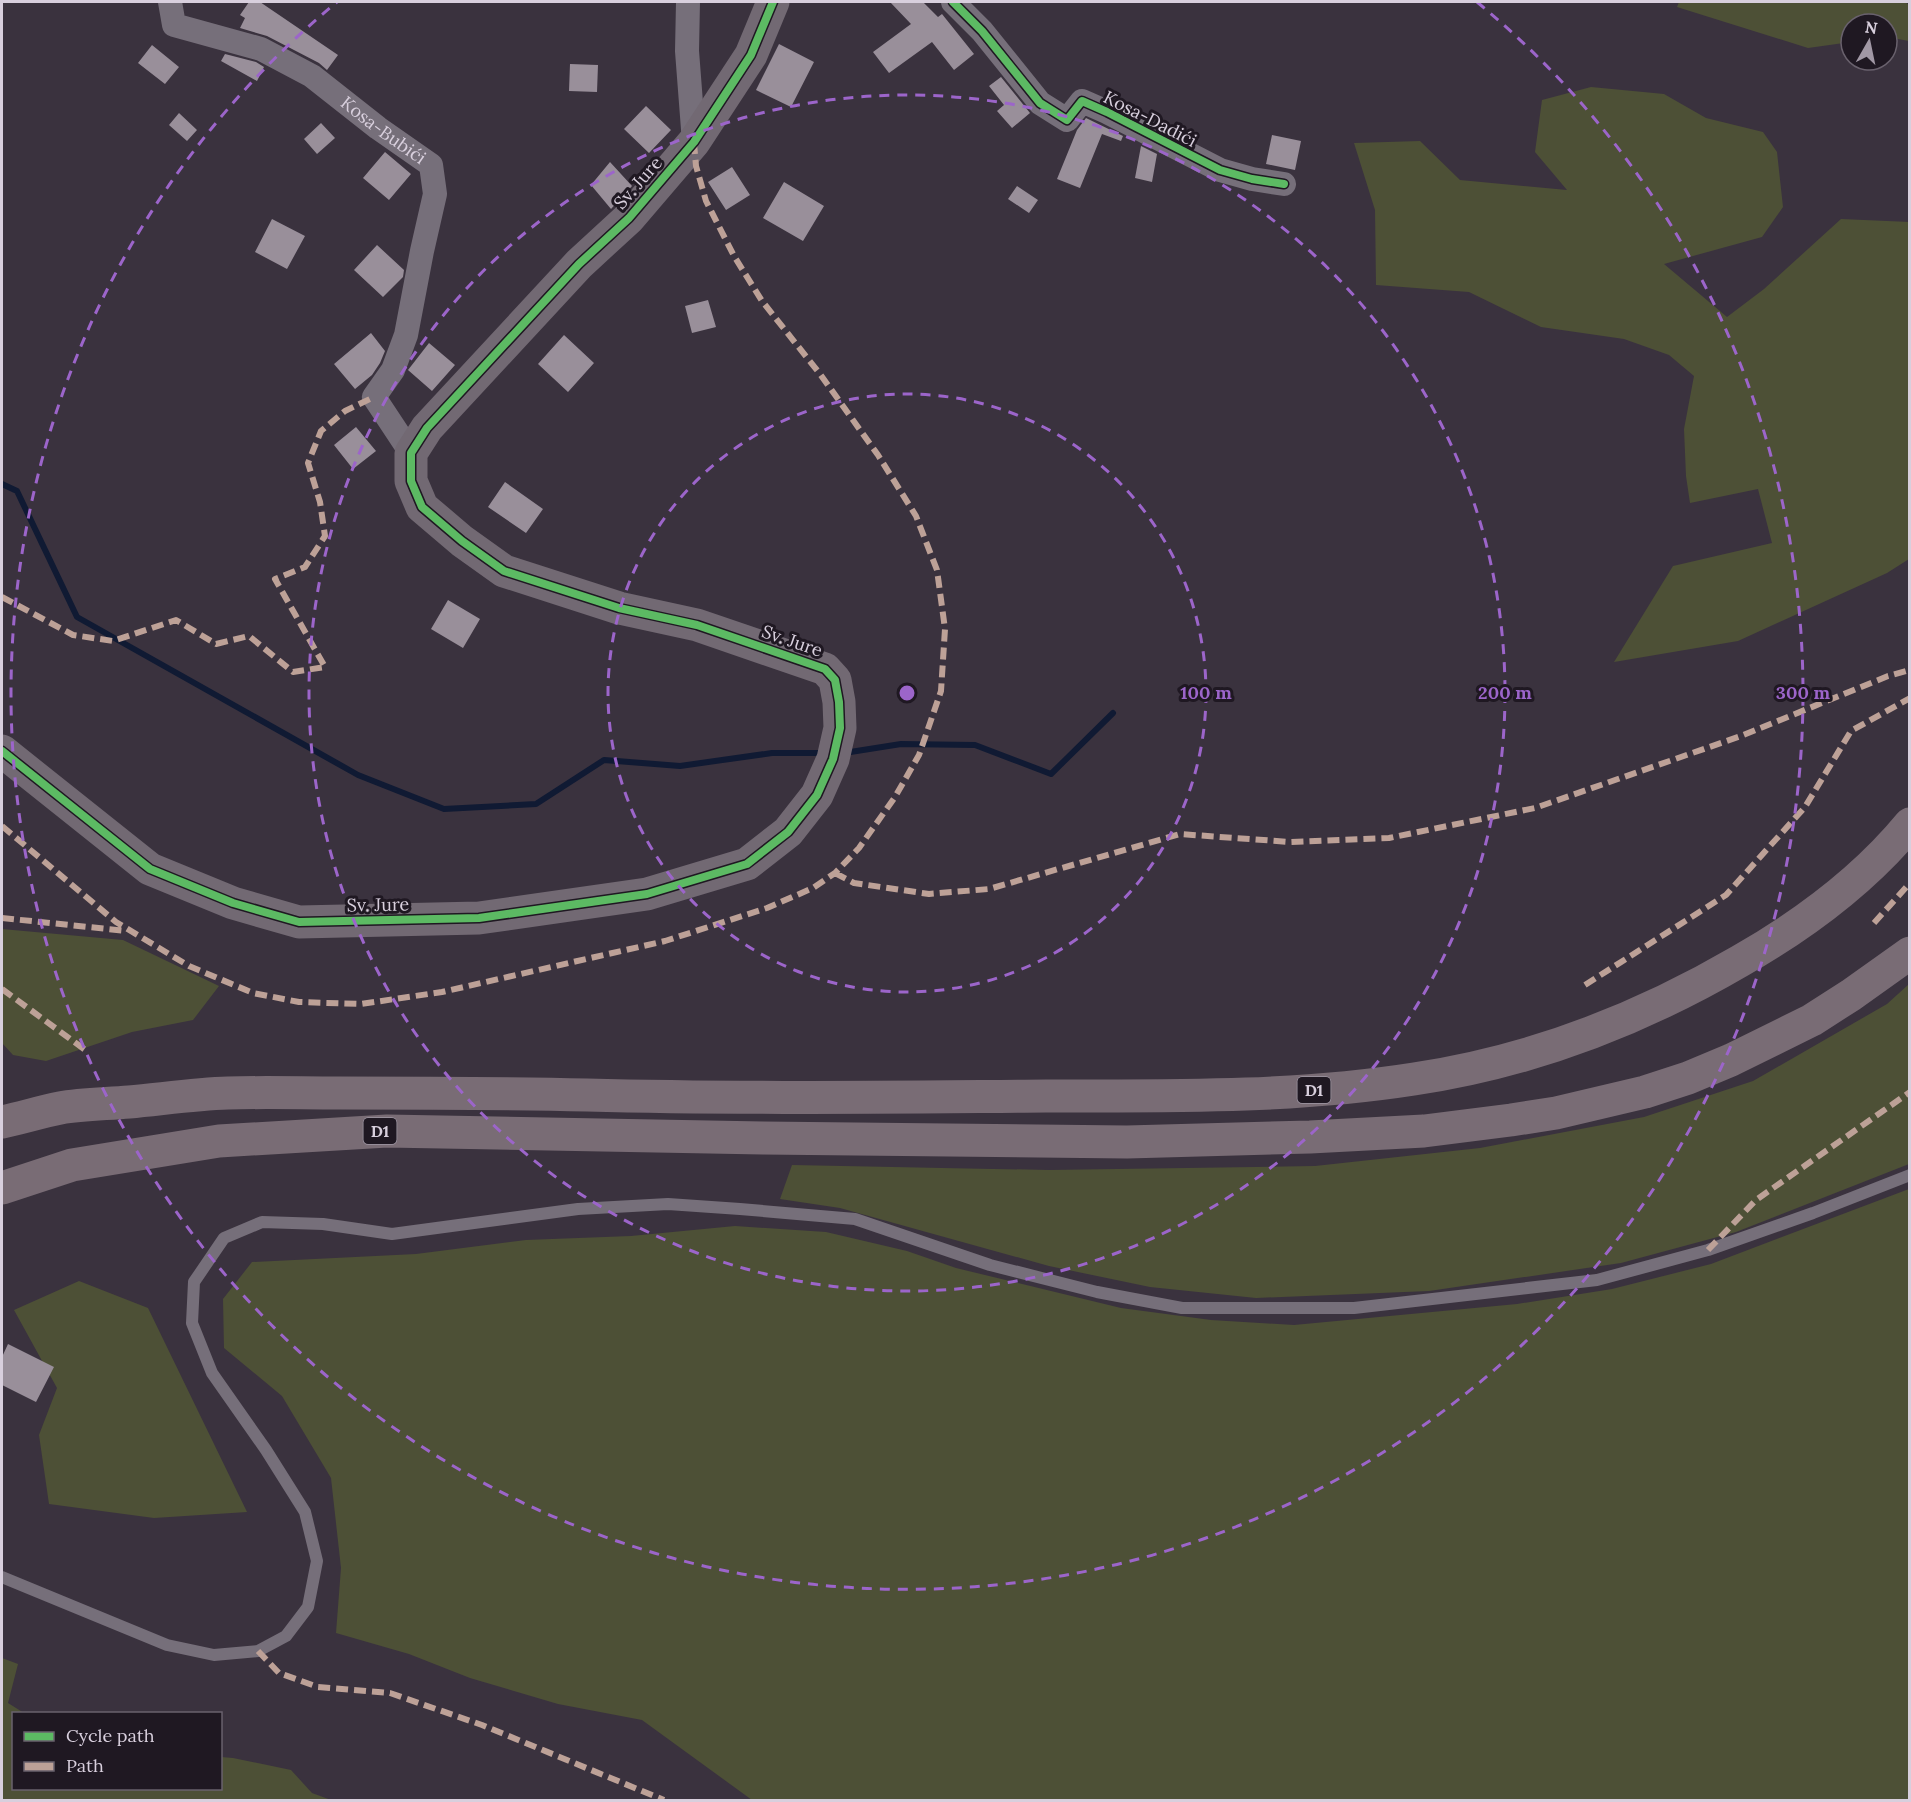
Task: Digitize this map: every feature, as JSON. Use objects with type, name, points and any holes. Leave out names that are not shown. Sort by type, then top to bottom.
[{"type":"highway","name":"D1","points":[[2,1122],[60,1108],[225,1094],[487,1093],[704,1098],[1172,1096],[1282,1092],[1364,1086],[1416,1079],[1520,1056],[1570,1040],[1665,1002],[1708,980],[1792,928],[1870,868],[1910,824]]},
{"type":"highway","name":"D1","points":[[2,1188],[72,1165],[219,1141],[387,1131],[1127,1142],[1310,1137],[1424,1131],[1490,1123],[1601,1104],[1645,1092],[1710,1069],[1812,1020],[1910,953]]},
{"type":"street","name":"Kosa-Bubići","points":[[170,2],[174,25],[261,50],[312,76],[378,128],[431,165],[435,194],[406,335],[393,370],[374,397],[411,453]]},
{"type":"street","points":[[688,2],[687,51],[694,142]]},
{"type":"street","name":"Sv. Jure","points":[[2,751],[150,869],[233,903],[299,922],[479,918],[647,894],[747,864],[788,832],[818,795],[835,749],[840,728],[835,681],[825,669],[697,625],[619,608],[504,571],[462,542],[422,507],[411,481],[411,453],[427,428],[579,264],[628,218],[694,142],[751,55],[773,2]]},
{"type":"street","name":"Kosa-Dadići","points":[[953,2],[982,31],[1040,103],[1067,120],[1082,101],[1220,170],[1252,180],[1284,184]]},
{"type":"lane","points":[[2,1576],[167,1645],[214,1655],[258,1651],[286,1636],[308,1607],[317,1561],[305,1512],[267,1450],[212,1373],[192,1323],[194,1282],[224,1238],[262,1222],[323,1224],[392,1234],[578,1209],[668,1204],[740,1209],[855,1219],[990,1265],[1097,1292],[1182,1308],[1354,1308],[1597,1280],[1708,1250],[1813,1213],[1910,1175]]},
{"type":"green space","points":[[1679,2],[1905,2],[1909,5],[1909,41],[1899,39],[1899,12],[1839,12],[1839,44],[1808,48],[1677,7]]},
{"type":"green space","points":[[1591,87],[1664,94],[1706,118],[1763,132],[1777,152],[1783,207],[1762,237],[1664,264],[1727,317],[1764,289],[1841,219],[1910,222],[1909,559],[1887,573],[1738,641],[1614,662],[1673,566],[1772,543],[1758,489],[1690,503],[1686,476],[1684,429],[1694,376],[1669,355],[1624,339],[1541,327],[1469,292],[1376,285],[1375,210],[1354,143],[1420,141],[1460,180],[1567,190],[1535,152],[1542,100]]},
{"type":"green space","points":[[2,929],[123,940],[219,986],[193,1020],[132,1032],[46,1061],[13,1055],[2,1043]]},
{"type":"green space","points":[[1909,984],[1909,1164],[1736,1232],[1621,1263],[1429,1291],[1256,1298],[1150,1287],[1049,1266],[840,1208],[780,1199],[792,1165],[1049,1170],[1315,1166],[1480,1148],[1644,1117],[1753,1081],[1887,1004]]},
{"type":"green space","points":[[1909,1189],[1909,1800],[752,1800],[642,1720],[558,1704],[470,1678],[409,1654],[336,1633],[341,1568],[331,1478],[282,1396],[224,1348],[223,1299],[252,1262],[416,1254],[526,1240],[631,1236],[735,1226],[826,1232],[907,1251],[956,1268],[1121,1308],[1211,1320],[1294,1325],[1517,1304],[1612,1289],[1711,1264]]},
{"type":"green space","points":[[79,1281],[148,1308],[247,1512],[154,1518],[49,1504],[39,1435],[57,1388],[14,1310]]},
{"type":"green space","points":[[2,1658],[18,1664],[8,1703],[22,1712],[12,1712],[12,1790],[222,1790],[222,1757],[291,1770],[312,1793],[331,1800],[2,1800]]},
{"type":"building","points":[[249,2],[260,2],[338,55],[327,70],[319,63],[267,36],[240,28],[245,18],[240,15]]},
{"type":"building","points":[[890,2],[923,2],[938,17],[942,14],[974,54],[954,70],[932,42],[889,73],[873,52],[911,24]]},
{"type":"building","points":[[779,44],[814,62],[791,107],[756,90]]},
{"type":"building","points":[[152,45],[179,67],[165,84],[138,63]]},
{"type":"building","points":[[225,54],[256,62],[264,67],[257,81],[221,61]]},
{"type":"building","points":[[570,64],[598,65],[597,92],[569,91]]},
{"type":"building","points":[[1001,77],[1030,113],[1012,128],[997,111],[1004,105],[989,86]]},
{"type":"building","points":[[646,106],[671,130],[649,153],[624,129]]},
{"type":"building","points":[[179,113],[197,130],[187,141],[169,125]]},
{"type":"building","points":[[1086,118],[1123,136],[1121,141],[1102,134],[1080,188],[1057,179],[1077,130]]},
{"type":"building","points":[[321,123],[335,138],[317,154],[304,139]]},
{"type":"building","points":[[1272,135],[1301,141],[1295,170],[1266,164]]},
{"type":"building","points":[[1141,146],[1157,154],[1152,182],[1135,178]]},
{"type":"building","points":[[385,152],[411,174],[389,200],[363,178]]},
{"type":"building","points":[[610,162],[632,186],[611,209],[591,185]]},
{"type":"building","points":[[732,167],[750,195],[726,210],[708,182]]},
{"type":"building","points":[[784,182],[824,206],[803,241],[763,218]]},
{"type":"building","points":[[1017,186],[1038,200],[1029,213],[1008,199]]},
{"type":"building","points":[[272,219],[305,236],[287,269],[255,252]]},
{"type":"building","points":[[377,245],[404,270],[403,277],[383,297],[354,270]]},
{"type":"building","points":[[708,300],[716,327],[692,333],[685,306]]},
{"type":"building","points":[[371,333],[385,351],[372,375],[355,389],[334,364]]},
{"type":"building","points":[[564,335],[594,363],[568,392],[538,364]]},
{"type":"building","points":[[429,343],[455,365],[432,391],[408,370]]},
{"type":"building","points":[[356,427],[376,451],[353,469],[334,445]]},
{"type":"building","points":[[505,482],[543,509],[526,533],[488,507]]},
{"type":"building","points":[[448,600],[480,619],[463,648],[431,629]]},
{"type":"building","points":[[8,1344],[54,1367],[36,1402],[2,1385],[2,1357]]},
{"type":"waterway","points":[[2,484],[17,491],[77,617],[358,775],[444,809],[536,804],[604,760],[680,766],[772,753],[825,753]]},
{"type":"waterway","points":[[844,753],[901,744],[975,745],[1051,774],[1113,713]]},
{"type":"marked path","points":[[2,826],[116,922],[189,966],[253,993],[299,1002],[361,1004],[442,992],[665,941],[767,908],[813,888],[835,873],[859,848],[895,797],[919,755],[941,691],[945,629],[937,570],[916,516],[878,455],[820,374],[762,301],[734,256],[706,201],[696,166],[694,143]]},
{"type":"marked path","points":[[2,597],[73,635],[113,641],[176,620],[216,644],[249,636],[293,672],[325,667],[275,579],[305,567],[325,536],[320,502],[308,463],[321,431],[345,411],[374,397]]},
{"type":"marked path","points":[[835,873],[854,883],[929,894],[989,889],[1180,834],[1290,842],[1389,838],[1535,808],[1741,736],[1888,676],[1910,670]]},
{"type":"marked path","points":[[1585,985],[1726,895],[1805,807],[1851,731],[1910,698]]},
{"type":"marked path","points":[[1874,923],[1910,883]]},
{"type":"marked path","points":[[2,918],[127,931]]},
{"type":"marked path","points":[[2,989],[88,1052]]},
{"type":"marked path","points":[[1708,1250],[1756,1200],[1910,1092]]},
{"type":"marked path","points":[[258,1651],[279,1673],[318,1687],[390,1693],[482,1725],[664,1800]]},
{"type":"cycle path","points":[[2,751],[150,869],[233,903],[299,922],[479,918],[647,894],[747,864],[788,832],[817,795],[833,759],[840,728],[839,702],[835,680],[825,669],[697,625],[619,608],[504,571],[462,541],[422,507],[411,481],[411,453],[427,428],[579,264],[629,218],[694,142],[751,55],[773,2]]},
{"type":"cycle path","points":[[953,2],[982,31],[1040,103],[1067,120],[1082,101],[1220,170],[1252,179],[1284,184]]}]
